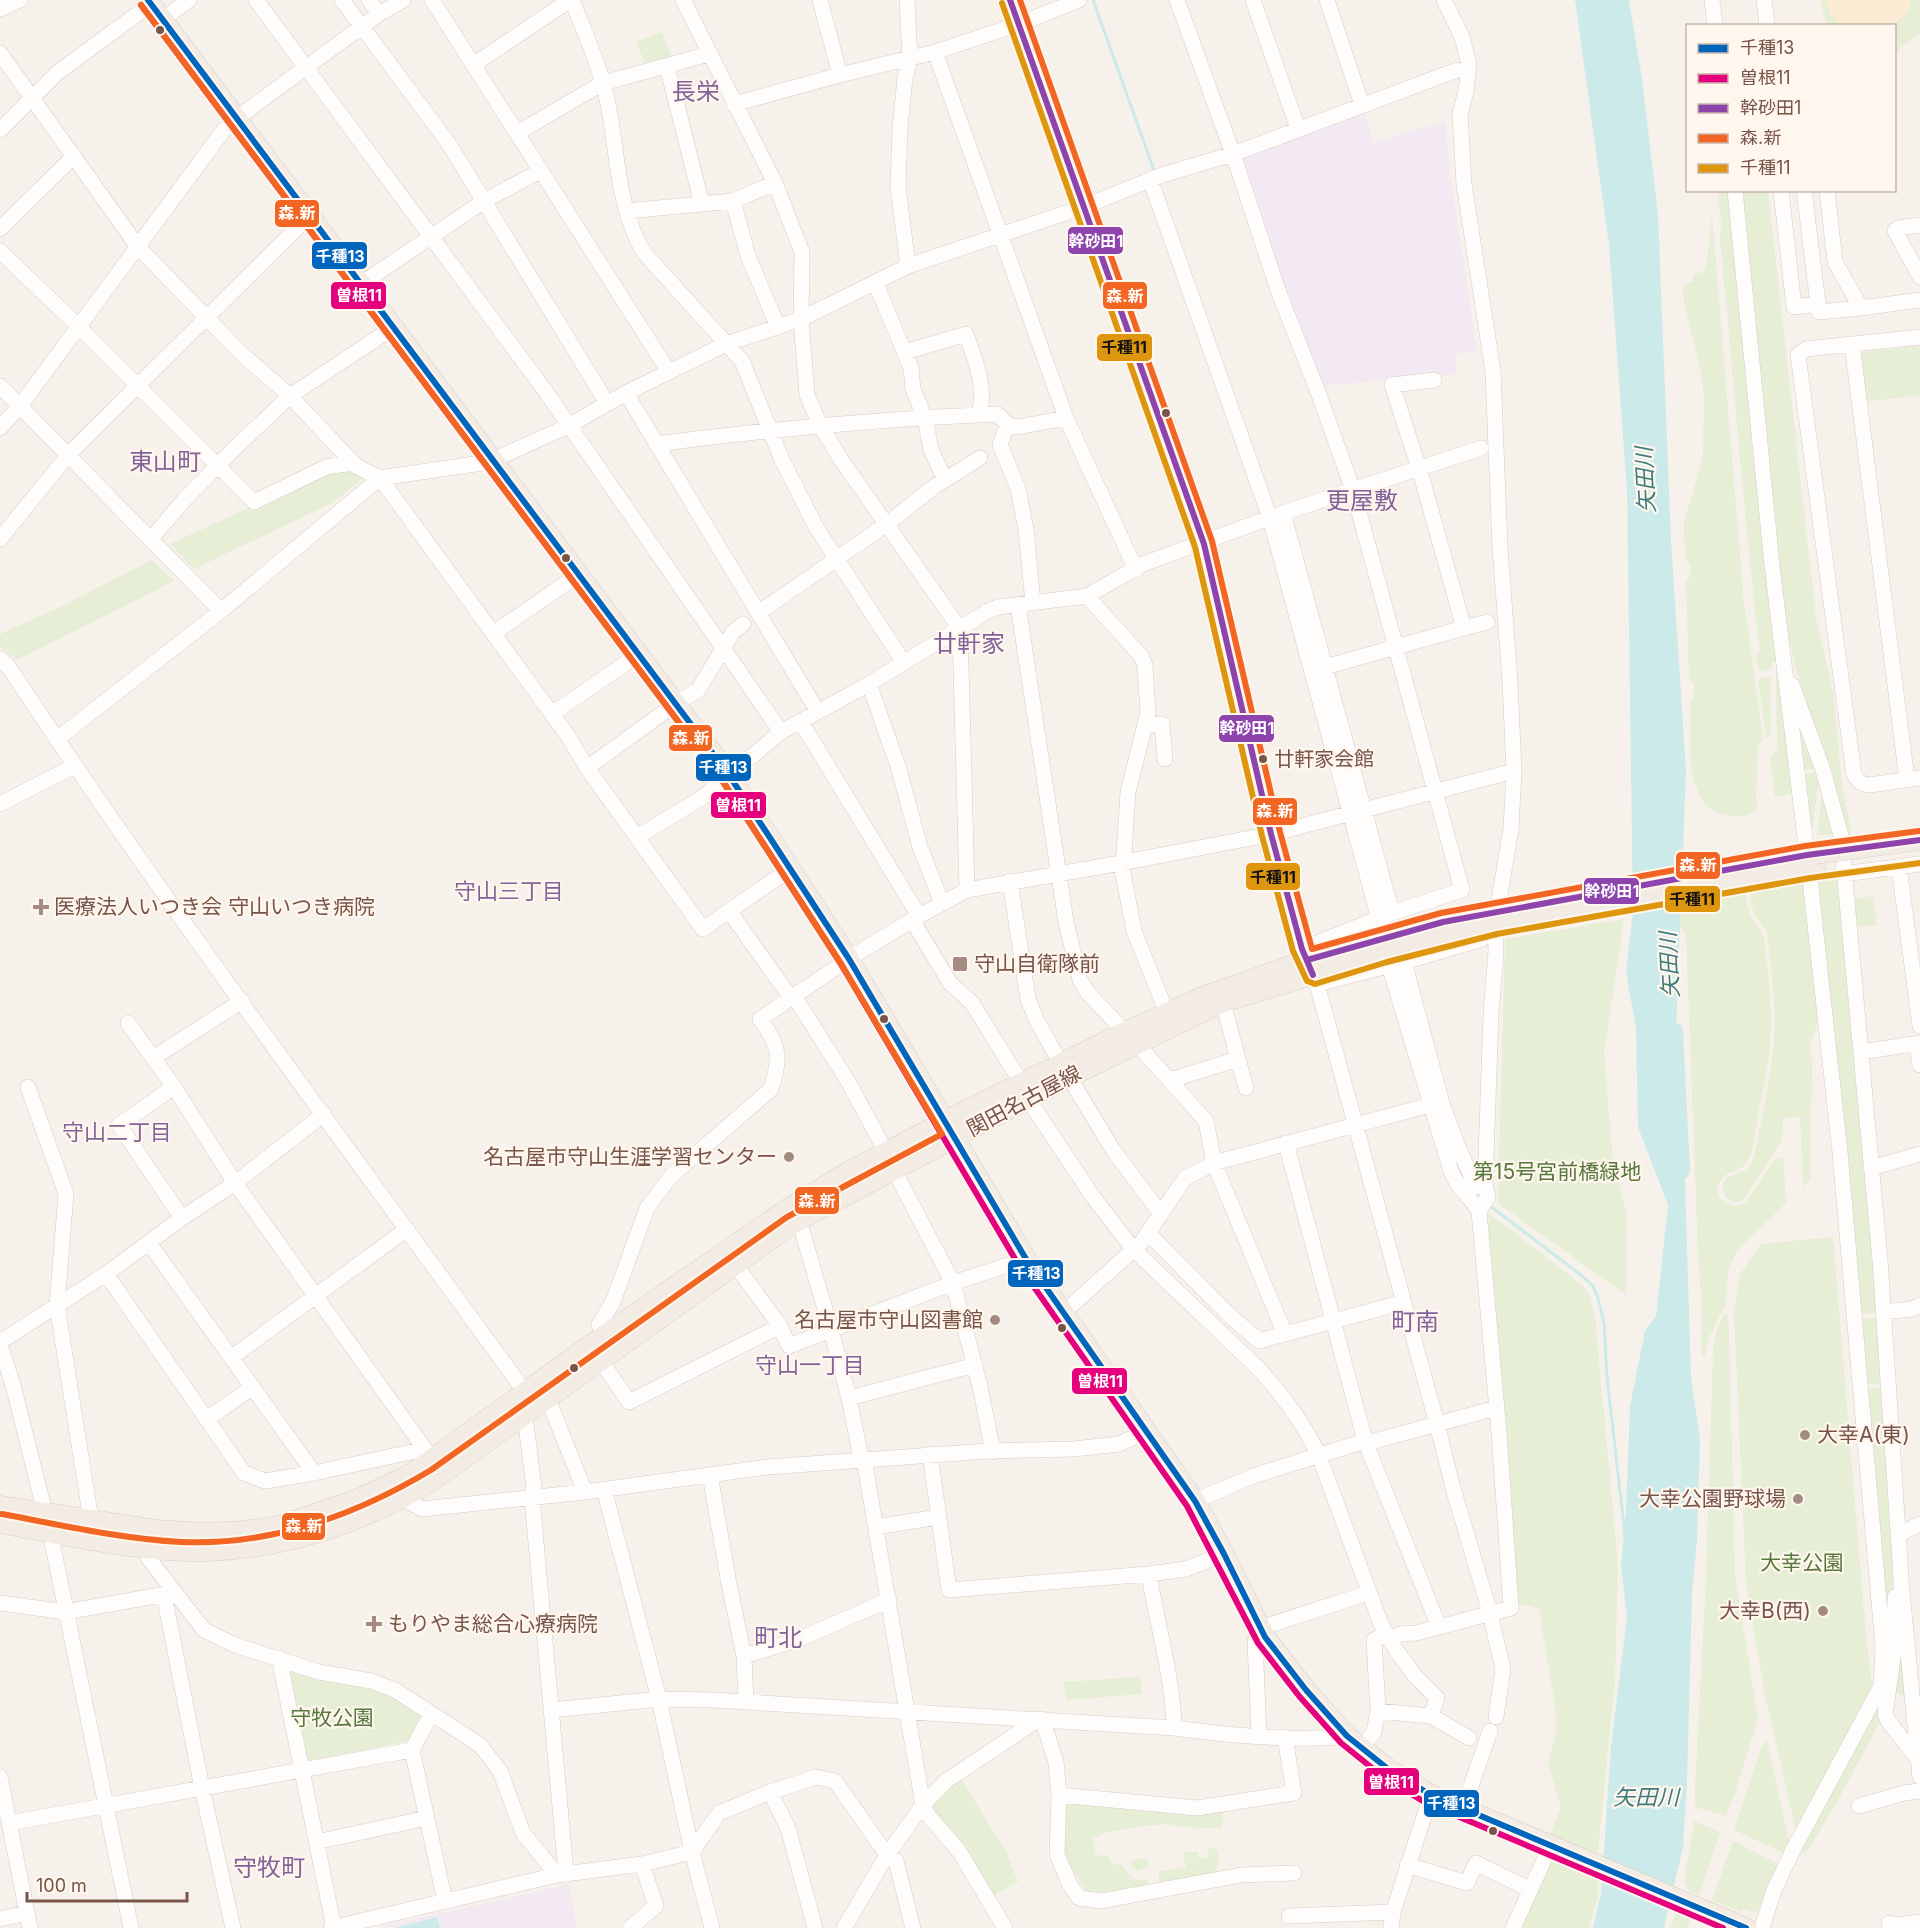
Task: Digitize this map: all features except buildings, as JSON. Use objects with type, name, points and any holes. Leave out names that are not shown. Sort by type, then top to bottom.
[{"type":"main road","points":[[149,2],[729,775],[849,959],[1026,1259],[1195,1501],[1224,1554],[1258,1635],[1354,1742],[1388,1769],[1431,1795],[1746,1928]]},
{"type":"main road","name":"関田名古屋線","points":[[1131,1038],[1167,1013],[1200,998],[1310,967],[1393,958],[1443,922],[1491,925],[1920,840]]},
{"type":"main road","name":"関田名古屋線","points":[[1808,862],[1920,854]]},
{"type":"main road","name":"関田名古屋線","points":[[0,1506],[47,1523],[149,1548],[208,1551],[286,1540],[365,1516],[403,1498],[436,1478],[735,1263],[890,1161],[1131,1038],[1310,967]]},
{"type":"main road","name":"関田名古屋線","points":[[0,1522],[47,1523],[91,1520],[156,1530],[204,1533],[246,1531],[279,1526],[356,1500],[402,1479],[429,1454],[525,1392],[786,1210],[848,1172],[890,1161]]},
{"type":"street","points":[[0,9],[20,0]]},
{"type":"street","points":[[163,20],[189,0]]},
{"type":"street","points":[[256,0],[546,392],[782,732]]},
{"type":"street","points":[[342,0],[449,144],[607,403]]},
{"type":"street","points":[[369,0],[380,14]]},
{"type":"street","points":[[0,428],[20,406],[223,131],[237,118],[362,27],[403,0]]},
{"type":"street","points":[[432,0],[669,372]]},
{"type":"street","points":[[473,65],[571,0],[608,102],[627,211],[636,240],[645,254],[742,361],[782,460],[816,526],[904,663]]},
{"type":"street","points":[[683,0],[775,183],[802,252],[801,319],[807,395],[820,425],[842,461],[960,629],[967,890]]},
{"type":"street","points":[[820,0],[840,75]]},
{"type":"street","points":[[907,0],[910,59],[905,78],[900,128],[898,187],[908,266]]},
{"type":"street","points":[[1010,0],[1204,544],[1271,834],[1404,1302],[1452,1488],[1490,1613],[1503,1669],[1493,1724],[1463,1809]]},
{"type":"street","points":[[734,104],[935,52],[1019,24],[1079,0]]},
{"type":"street","points":[[1177,0],[1233,154],[1279,293],[1353,490],[1462,890],[1386,916],[1310,967]]},
{"type":"street","points":[[1253,0],[1298,129]]},
{"type":"street","points":[[1327,0],[1362,105]]},
{"type":"street","points":[[552,1710],[659,1699],[746,1702],[1041,1719],[1174,1728],[1227,1735],[1354,1742],[1374,1732],[1378,1711],[1374,1640],[1416,1633],[1511,1608],[1479,1211],[1487,1192],[1490,1045],[1496,951],[1491,925],[1511,829],[1514,771],[1500,548],[1493,371],[1464,184],[1460,114],[1466,91],[1469,64],[1462,37],[1444,0]]},
{"type":"street","points":[[1712,0],[1715,24]]},
{"type":"street","points":[[1764,0],[1767,24]]},
{"type":"street","points":[[0,130],[57,73],[149,2]]},
{"type":"street","points":[[935,52],[1066,418],[1136,570]]},
{"type":"street","points":[[0,53],[138,247],[241,353],[290,396],[354,463],[380,478],[494,633],[552,714],[587,768],[703,929],[790,869]]},
{"type":"street","points":[[517,133],[603,84],[710,54]]},
{"type":"street","points":[[667,66],[702,204]]},
{"type":"street","points":[[57,739],[221,610],[380,478],[489,462],[568,426],[626,393],[726,344],[801,319],[908,266],[1083,207],[1154,178],[1233,154],[1457,70]]},
{"type":"street","points":[[0,229],[75,156]]},
{"type":"street","points":[[361,284],[484,201],[540,171]]},
{"type":"street","points":[[1154,178],[1277,515],[1325,667],[1357,812]]},
{"type":"street","points":[[627,211],[733,201],[775,183]]},
{"type":"street","points":[[1735,192],[1772,565],[1838,1130],[1883,1647],[1885,1714],[1918,1759]]},
{"type":"street","points":[[1781,192],[1794,307],[1818,304]]},
{"type":"street","points":[[1804,192],[1819,312],[1920,300]]},
{"type":"street","points":[[1827,192],[1835,262],[1861,308]]},
{"type":"street","points":[[733,201],[748,256],[778,327]]},
{"type":"street","points":[[0,538],[69,454],[310,215]]},
{"type":"street","points":[[1920,225],[1898,228],[1895,231],[1913,252],[1920,277]]},
{"type":"street","points":[[0,251],[254,502],[326,467],[354,463]]},
{"type":"street","points":[[875,282],[905,352],[913,388],[925,418],[931,450],[945,480]]},
{"type":"street","points":[[151,538],[219,465],[290,396],[394,327]]},
{"type":"street","points":[[905,352],[966,334],[977,366],[983,402],[979,414]]},
{"type":"street","points":[[1852,344],[1914,779],[1869,785],[1856,779],[1854,774],[1798,356],[1802,351],[1817,348],[1852,344],[1920,338]]},
{"type":"street","points":[[1434,380],[1392,385],[1419,468],[1464,628]]},
{"type":"street","points":[[0,386],[221,610]]},
{"type":"street","points":[[626,393],[818,712]]},
{"type":"street","points":[[656,444],[771,429],[979,414],[997,414],[1010,426],[1018,427],[1066,418]]},
{"type":"street","points":[[1010,426],[1005,431],[1000,445],[1018,488],[1026,530],[1026,604],[1066,922],[1080,980],[1088,993],[1206,1121],[1214,1163],[1285,1334]]},
{"type":"street","points":[[637,837],[703,797],[782,732],[869,684],[988,611],[1087,596],[1143,564],[1204,544],[1277,515],[1480,448]]},
{"type":"street","points":[[758,613],[887,524],[945,480],[980,458]]},
{"type":"street","points":[[1277,515],[1386,916]]},
{"type":"street","points":[[494,633],[579,574]]},
{"type":"street","points":[[1087,596],[1140,656],[1145,665],[1148,713],[1128,792],[1124,854],[1121,863],[1134,932],[1167,1013]]},
{"type":"street","points":[[1325,667],[1487,622]]},
{"type":"street","points":[[587,768],[698,690],[733,633],[743,624]]},
{"type":"street","points":[[552,714],[639,654]]},
{"type":"street","points":[[0,659],[8,666],[74,766],[525,1392],[524,1416],[534,1488],[532,1498],[552,1710],[561,1874]]},
{"type":"street","points":[[1784,666],[1825,779],[1841,836],[1862,1052],[1902,1592],[1917,1710],[1920,1778]]},
{"type":"street","points":[[869,684],[898,766],[920,847],[942,903]]},
{"type":"street","points":[[801,722],[915,918],[950,983],[972,1003],[1093,1197],[1134,1250],[1259,1369],[1278,1390],[1309,1434],[1368,1593],[1389,1638],[1416,1677],[1437,1698],[1431,1716]]},
{"type":"street","points":[[1146,725],[1162,724],[1165,759]]},
{"type":"street","points":[[0,804],[74,766]]},
{"type":"street","points":[[603,1336],[599,1325],[613,1302],[647,1208],[670,1176],[771,1089],[777,1072],[778,1048],[760,1020],[849,959],[915,918],[967,890],[1271,834],[1514,771]]},
{"type":"street","points":[[1844,874],[1920,864]]},
{"type":"street","points":[[1899,867],[1920,1026]]},
{"type":"street","points":[[1010,881],[1028,999],[1037,1021],[1113,1150],[1161,1215]]},
{"type":"street","points":[[729,911],[792,997],[849,1083],[953,1283],[975,1365],[993,1452]]},
{"type":"street","points":[[1393,958],[1491,925]]},
{"type":"street","points":[[1393,958],[1430,1105],[1455,1180],[1479,1211]]},
{"type":"street","points":[[1393,958],[1458,1147],[1476,1187],[1487,1192]]},
{"type":"street","points":[[153,1058],[242,1001]]},
{"type":"street","points":[[1223,1002],[1246,1088]]},
{"type":"street","points":[[105,1274],[244,1473],[265,1481],[429,1454],[235,1183],[174,1088],[128,1023]]},
{"type":"street","points":[[1862,1052],[1920,1043]]},
{"type":"street","points":[[1920,1043],[1917,1046],[1920,1065]]},
{"type":"street","points":[[1170,1080],[1238,1059]]},
{"type":"street","points":[[28,1087],[66,1194],[57,1305],[91,1520]]},
{"type":"street","points":[[174,1088],[119,1125],[182,1218]]},
{"type":"street","points":[[1063,1313],[1134,1250],[1161,1215],[1185,1178],[1214,1163],[1430,1105]]},
{"type":"street","points":[[131,1928],[47,1523],[13,1385],[0,1344],[235,1183],[324,1114]]},
{"type":"street","points":[[1286,1143],[1366,1442],[1439,1627]]},
{"type":"street","points":[[1871,1168],[1920,1154]]},
{"type":"street","points":[[799,1220],[849,1398],[860,1453],[864,1459],[923,1805],[927,1814],[958,1851],[1005,1928]]},
{"type":"street","points":[[232,1357],[407,1229]]},
{"type":"street","points":[[1148,1233],[1228,1314],[1259,1341],[1404,1302]]},
{"type":"street","points":[[149,1243],[314,1473]]},
{"type":"street","points":[[735,1263],[780,1326],[789,1346],[953,1283],[1026,1259]]},
{"type":"street","points":[[1883,1312],[1911,1309],[1920,1305]]},
{"type":"street","points":[[601,1361],[629,1402],[780,1326]]},
{"type":"street","points":[[849,1398],[975,1365]]},
{"type":"street","points":[[207,1419],[253,1387]]},
{"type":"street","points":[[548,1399],[585,1492]]},
{"type":"street","points":[[1195,1501],[1253,1476],[1366,1442],[1496,1408]]},
{"type":"street","points":[[403,1498],[422,1509],[585,1492],[768,1467],[930,1454],[1074,1449],[1119,1444],[1147,1431]]},
{"type":"street","points":[[930,1454],[949,1590],[1149,1574],[1186,1569],[1224,1554]]},
{"type":"street","points":[[710,1475],[744,1656],[746,1702]]},
{"type":"street","points":[[604,1489],[659,1699],[692,1852],[712,1928]]},
{"type":"street","points":[[876,1527],[938,1517]]},
{"type":"street","points":[[1762,1928],[1774,1890],[1787,1862],[1885,1683],[1894,1649],[1895,1549],[1899,1534],[1920,1524]]},
{"type":"street","points":[[149,1548],[149,1559],[169,1594],[204,1630],[235,1645],[319,1672],[371,1681],[395,1690],[480,1745],[500,1771],[523,1833],[561,1874]]},
{"type":"street","points":[[1149,1574],[1173,1706],[1174,1728]]},
{"type":"street","points":[[1259,1736],[1258,1635],[1368,1593]]},
{"type":"street","points":[[0,1603],[65,1612],[169,1594]]},
{"type":"street","points":[[169,1594],[202,1788],[233,1928]]},
{"type":"street","points":[[744,1656],[797,1640],[889,1600]]},
{"type":"street","points":[[279,1658],[333,1928],[561,1874],[642,1864],[692,1852],[719,1813],[770,1792],[816,1777],[834,1781],[887,1855],[896,1862],[913,1928]]},
{"type":"street","points":[[1378,1711],[1431,1716],[1469,1738]]},
{"type":"street","points":[[431,1714],[412,1750],[445,1901]]},
{"type":"street","points":[[1041,1719],[1056,1762],[1059,1795],[1057,1854],[1069,1883],[1079,1898],[1101,1901],[1240,1875],[1294,1873]]},
{"type":"street","points":[[844,1928],[887,1855],[923,1805],[946,1781],[1041,1719]]},
{"type":"street","points":[[1059,1795],[1197,1808],[1294,1793],[1285,1737]]},
{"type":"street","points":[[9,1823],[412,1750]]},
{"type":"street","points":[[0,1777],[29,1921],[0,1919]]},
{"type":"street","points":[[1859,1806],[1904,1793],[1920,1791]]},
{"type":"street","points":[[770,1792],[788,1828],[815,1928]]},
{"type":"street","points":[[1391,1928],[1393,1912],[1407,1865],[1431,1795]]},
{"type":"street","points":[[316,1842],[427,1818]]},
{"type":"street","points":[[1513,1928],[1553,1848]]},
{"type":"street","points":[[1407,1865],[1467,1883],[1476,1863],[1531,1890]]},
{"type":"street","points":[[630,1928],[656,1906],[642,1864]]},
{"type":"street","points":[[1290,1916],[1393,1912]]},
{"type":"street","points":[[1889,1923],[1897,1925],[1920,1922]]},
{"type":"shaded area","points":[[1364,111],[1374,143],[1445,121],[1451,180],[1477,351],[1455,354],[1457,374],[1320,386],[1239,159]]},
{"type":"shaded area","points":[[569,1884],[577,1928],[381,1927]]},
{"type":"green space","points":[[1821,0],[1920,0],[1920,34],[1900,48],[1896,55],[1896,24],[1826,24]]},
{"type":"green space","points":[[662,32],[673,61],[647,68],[636,42]]},
{"type":"green space","points":[[1719,192],[1729,192],[1779,659],[1772,664],[1771,669],[1759,672],[1756,656],[1760,650]]},
{"type":"green space","points":[[1740,192],[1768,192],[1816,618],[1833,691],[1843,792],[1852,834],[1848,835],[1806,711],[1782,608]]},
{"type":"green space","points":[[1712,214],[1744,603],[1763,736],[1762,743],[1758,744],[1757,808],[1749,815],[1743,816],[1716,812],[1704,802],[1692,771],[1690,752],[1690,701],[1694,699],[1694,684],[1689,680],[1686,580],[1690,577],[1690,564],[1685,559],[1684,522],[1703,452],[1704,401],[1702,378],[1684,303],[1683,284],[1693,282],[1694,274],[1706,269]]},
{"type":"green space","points":[[1920,345],[1920,395],[1864,402],[1858,353]]},
{"type":"green space","points":[[352,468],[363,479],[332,503],[194,569],[170,544],[326,472]]},
{"type":"green space","points":[[152,560],[174,581],[17,660],[0,647],[0,634],[60,607]]},
{"type":"green space","points":[[1776,673],[1780,673],[1795,793],[1775,797],[1770,760],[1777,748]]},
{"type":"green space","points":[[1771,677],[1771,737],[1766,738],[1758,679]]},
{"type":"green space","points":[[1803,728],[1817,768],[1802,770],[1798,729]]},
{"type":"green space","points":[[1818,772],[1819,781],[1811,835],[1802,775]]},
{"type":"green space","points":[[1822,794],[1835,835],[1817,835]]},
{"type":"green space","points":[[1805,878],[1820,1016],[1810,1044],[1812,1064],[1810,1180],[1803,1187],[1800,1117],[1783,1118],[1782,1140],[1745,1198],[1734,1202],[1724,1195],[1723,1183],[1727,1178],[1749,1168],[1754,1156],[1774,1039],[1774,999],[1767,933],[1753,909],[1750,888]]},
{"type":"green space","points":[[1841,879],[1880,1312],[1860,1314],[1816,882]]},
{"type":"green space","points":[[1746,889],[1748,910],[1764,939],[1770,1001],[1770,1048],[1751,1153],[1744,1165],[1721,1180],[1718,1193],[1728,1205],[1741,1205],[1747,1202],[1773,1161],[1783,1156],[1786,1203],[1736,1252],[1729,1269],[1725,1305],[1708,1340],[1705,1356],[1702,1357],[1686,935],[1680,926],[1677,902]]},
{"type":"green space","points":[[1873,896],[1877,925],[1856,927],[1853,899]]},
{"type":"green space","name":"第15号宮前橋緑地","points":[[1624,919],[1604,1053],[1613,1163],[1627,1216],[1626,1295],[1498,1203],[1505,939]]},
{"type":"green space","points":[[1486,1211],[1581,1284],[1589,1294],[1595,1316],[1618,1565],[1615,1680],[1598,1851],[1598,1896],[1589,1928],[1514,1928],[1561,1807],[1548,1763],[1557,1730],[1539,1609],[1517,1603],[1491,1250],[1489,1248],[1489,1217],[1484,1213]]},
{"type":"green space","name":"大幸公園野球場","points":[[1833,1237],[1872,1686],[1796,1831],[1765,1695],[1746,1583],[1734,1312],[1740,1274],[1761,1244]]},
{"type":"green space","points":[[1725,1313],[1728,1317],[1729,1336],[1735,1575],[1758,1719],[1726,1816],[1695,1807],[1706,1579],[1713,1349],[1717,1329]]},
{"type":"green space","points":[[1880,1317],[1884,1383],[1866,1385],[1861,1319]]},
{"type":"green space","points":[[1884,1388],[1893,1548],[1891,1659],[1866,1389]]},
{"type":"green space","points":[[1897,1622],[1910,1699],[1892,1691]]},
{"type":"green space","name":"守牧公園","points":[[289,1666],[385,1690],[424,1713],[409,1741],[309,1761],[303,1757],[284,1672]]},
{"type":"green space","points":[[1141,1677],[1141,1694],[1066,1700],[1064,1682]]},
{"type":"green space","points":[[1883,1690],[1882,1718],[1836,1804],[1806,1853],[1799,1850]]},
{"type":"green space","points":[[1767,1740],[1790,1847],[1786,1854],[1734,1830],[1761,1749]]},
{"type":"green space","points":[[960,1778],[1006,1851],[1018,1882],[994,1895],[931,1807]]},
{"type":"green space","points":[[1064,1802],[1223,1809],[1222,1828],[1181,1827],[1167,1824],[1108,1832],[1093,1838],[1095,1855],[1109,1856],[1111,1863],[1122,1866],[1133,1879],[1147,1880],[1150,1887],[1119,1892],[1087,1892],[1062,1853]]},
{"type":"green space","points":[[1694,1821],[1720,1832],[1699,1895],[1688,1890],[1684,1881]]},
{"type":"green space","points":[[1733,1841],[1782,1866],[1756,1913],[1743,1909],[1741,1912],[1712,1900]]},
{"type":"green space","points":[[1216,1848],[1219,1857],[1216,1875],[1159,1885],[1159,1871],[1186,1868],[1183,1852],[1198,1852],[1199,1859],[1207,1858],[1208,1850]]},
{"type":"green space","points":[[1147,1858],[1148,1868],[1139,1871],[1131,1868],[1130,1863],[1133,1860]]},
{"type":"green space","points":[[1676,1912],[1691,1918],[1688,1928],[1671,1928]]},
{"type":"sand","points":[[1825,0],[1911,0],[1908,12],[1895,24],[1839,24],[1831,15]]},
{"type":"water","name":"矢田川","points":[[1575,0],[1629,0],[1642,79],[1658,214],[1671,540],[1686,771],[1673,1112],[1685,1182],[1691,1376],[1700,1441],[1683,1847],[1664,1928],[1593,1928],[1601,1894],[1611,1746],[1627,1618],[1621,1565],[1626,1511],[1630,1406],[1645,1331],[1656,1316],[1668,1205],[1638,1127],[1636,1029],[1626,972],[1633,911],[1627,491],[1609,245]]},
{"type":"water","points":[[437,1917],[440,1928],[395,1928]]},
{"type":"waterway","points":[[1093,0],[1155,173]]},
{"type":"waterway","name":"矢田川","points":[[1673,1032],[1680,1170]]},
{"type":"waterway","points":[[1489,1205],[1582,1276],[1593,1286],[1598,1298],[1604,1323],[1607,1377],[1625,1535]]},
{"type":"transit line","name":"千種13","points":[[148,0],[729,775],[849,959],[1026,1259],[1195,1501],[1265,1637],[1306,1690],[1347,1736],[1388,1769],[1431,1795],[1746,1928]]},
{"type":"transit line","name":"幹砂田1","points":[[1010,0],[1204,544],[1271,834],[1302,949],[1313,975]]},
{"type":"transit line","name":"森.新","points":[[1020,0],[1212,541],[1280,832],[1312,949],[1441,913],[1805,846],[1919,831]]},
{"type":"transit line","name":"千種11","points":[[1002,3],[1195,547],[1262,836],[1293,951],[1307,981],[1315,984],[1387,962],[1497,934],[1810,878],[1920,863]]},
{"type":"transit line","name":"曽根11","points":[[141,5],[722,780],[841,964],[1018,1264],[1187,1506],[1258,1643],[1299,1696],[1341,1743],[1382,1776],[1426,1803],[1723,1928]]},
{"type":"transit line","name":"森.新","points":[[2,1514],[114,1535],[181,1542],[247,1539],[279,1533],[342,1514],[373,1501],[431,1470],[787,1217],[942,1134],[841,964],[722,780],[141,5]]},
{"type":"transit line","name":"幹砂田1","points":[[1307,960],[1443,922],[1807,855],[1920,840]]},
{"type":"place","name":"廿軒家会館","points":[[1263,759]]},
{"type":"place","name":"医療法人いつき会 守山いつき病院","points":[[41,907]]},
{"type":"place","name":"守山自衛隊前","points":[[960,964]]},
{"type":"place","name":"名古屋市守山生涯学習センター","points":[[789,1157]]},
{"type":"place","name":"名古屋市守山図書館","points":[[995,1320]]},
{"type":"place","name":"大幸A(東)","points":[[1805,1435]]},
{"type":"place","name":"大幸公園野球場","points":[[1798,1499]]},
{"type":"place","name":"大幸B(西)","points":[[1823,1611]]},
{"type":"place","name":"もりやま総合心療病院","points":[[374,1624]]},
{"type":"district","name":"長栄","points":[[696,92]]},
{"type":"district","name":"東山町","points":[[165,462]]},
{"type":"district","name":"更屋敷","points":[[1362,501]]},
{"type":"district","name":"廿軒家","points":[[969,644]]},
{"type":"district","name":"守山三丁目","points":[[509,891]]},
{"type":"district","name":"守山二丁目","points":[[117,1132]]},
{"type":"district","name":"町南","points":[[1415,1322]]},
{"type":"district","name":"守山一丁目","points":[[810,1365]]},
{"type":"district","name":"町北","points":[[778,1638]]},
{"type":"district","name":"守牧町","points":[[269,1868]]},
{"type":"park label","name":"大幸公園","points":[[1802,1563]]}]
